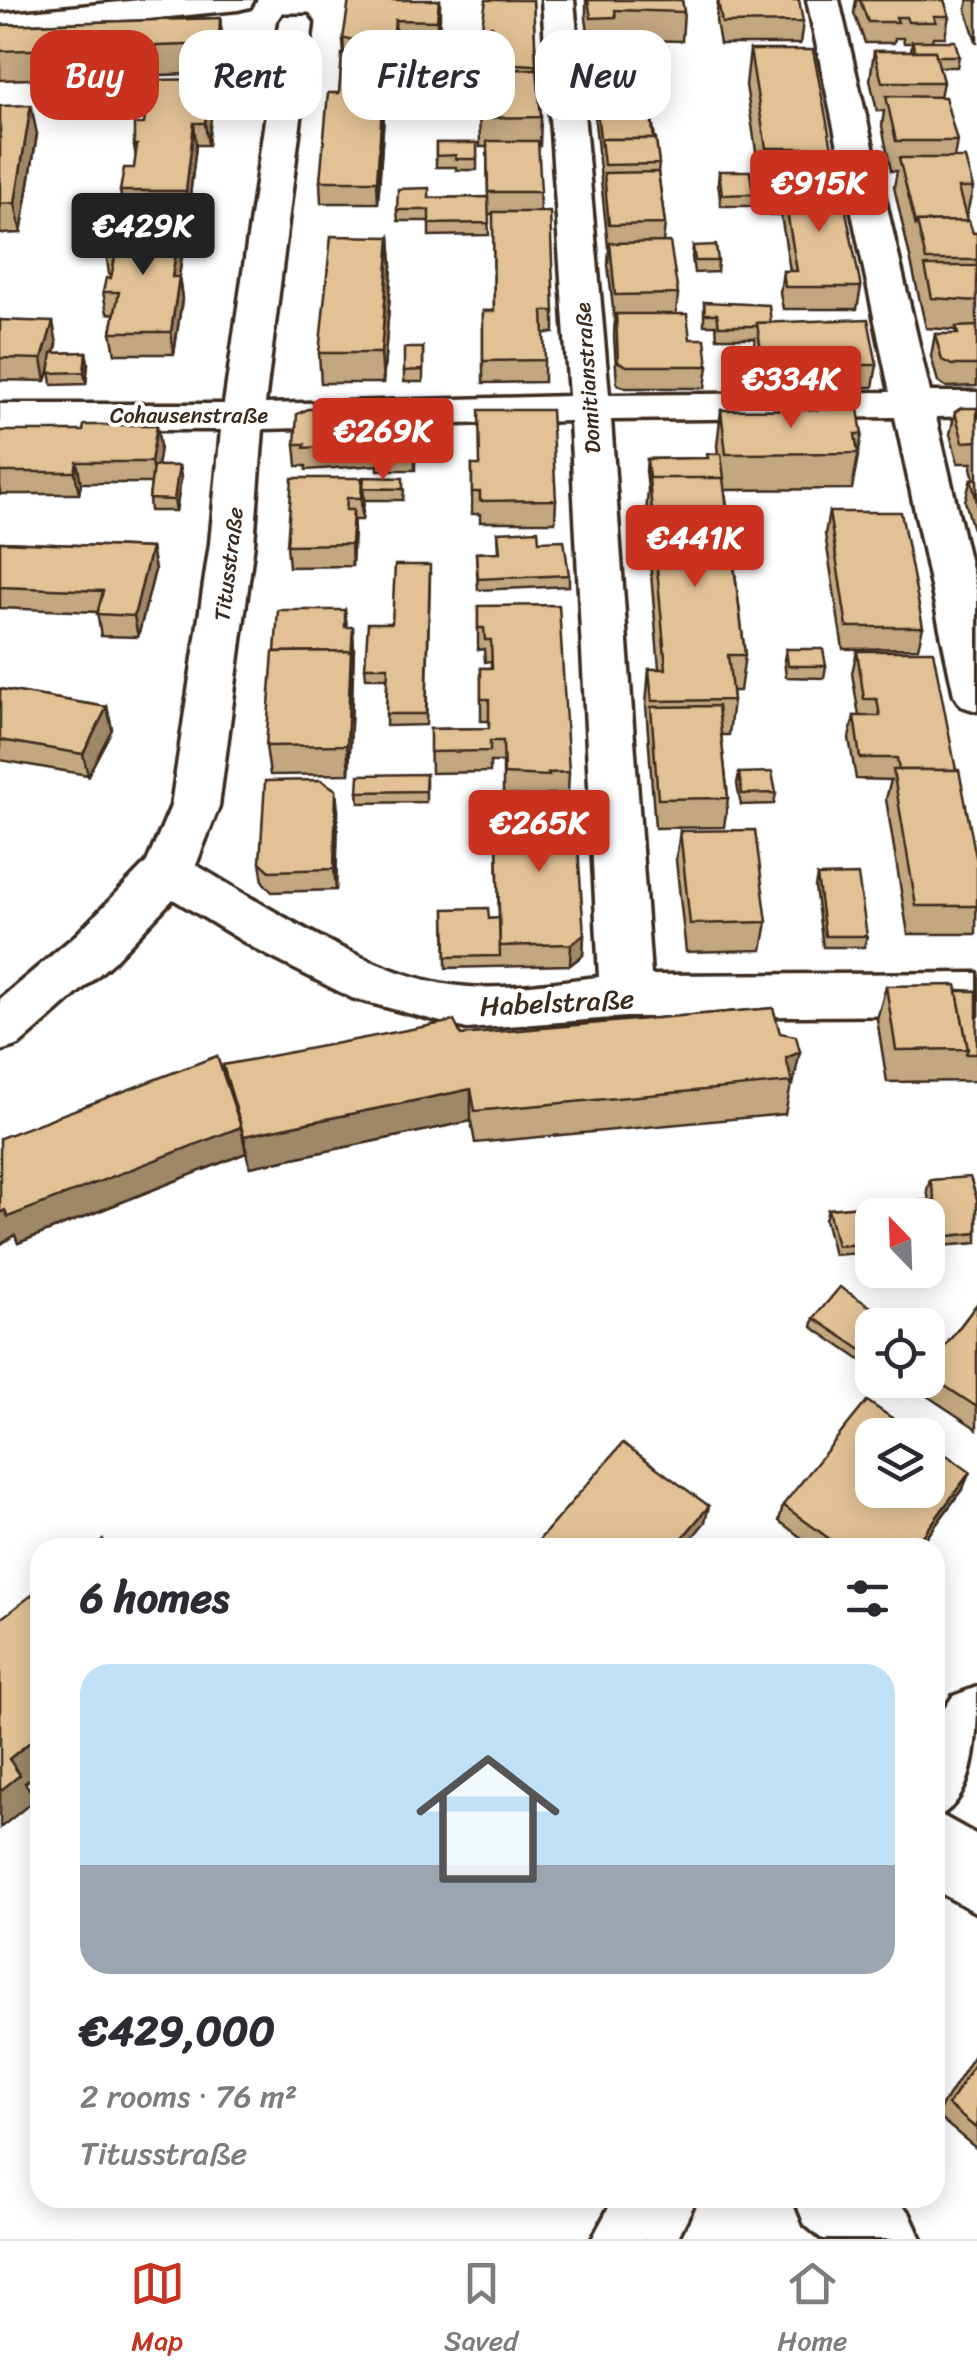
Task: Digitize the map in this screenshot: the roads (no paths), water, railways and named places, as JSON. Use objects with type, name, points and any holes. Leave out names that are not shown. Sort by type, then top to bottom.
[{"type":"street","points":[[0,24],[238,0]]},
{"type":"street","name":"Titusstraße","points":[[0,1030],[95,948],[168,872],[195,806],[232,543],[243,417],[309,13],[280,9],[258,0]]},
{"type":"street","name":"Domitianstraße","points":[[558,0],[590,408],[626,996]]},
{"type":"street","points":[[823,0],[977,695]]},
{"type":"street","name":"Cohausenstraße","points":[[0,417],[243,417],[977,404]]},
{"type":"street","name":"Habelstraße","points":[[168,872],[277,937],[370,984],[467,1008],[626,996],[977,994]]},
{"type":"street","points":[[945,1769],[977,1720]]},
{"type":"street","points":[[945,1854],[977,1878]]},
{"type":"street","points":[[630,2239],[652,2208]]},
{"type":"street","points":[[844,2208],[882,2239]]}]
